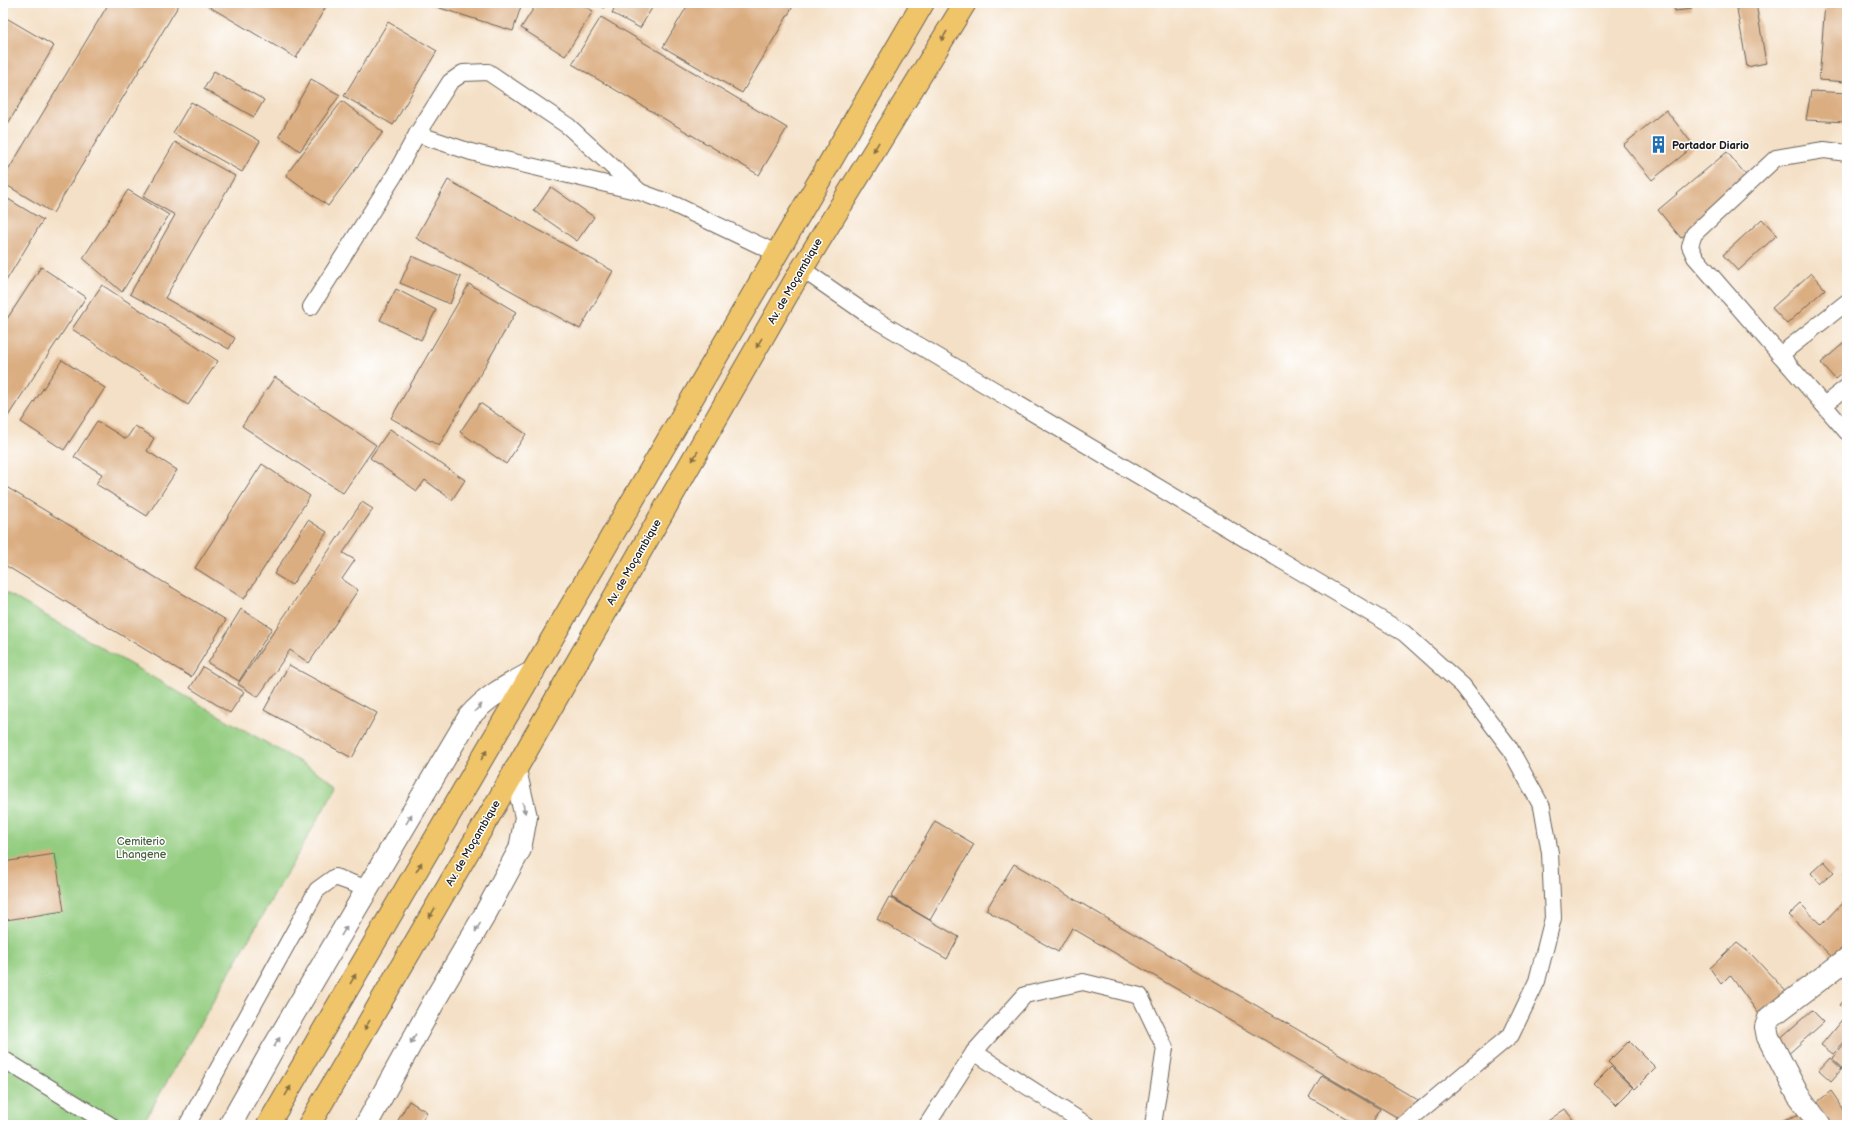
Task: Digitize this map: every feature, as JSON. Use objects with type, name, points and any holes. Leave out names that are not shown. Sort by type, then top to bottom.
[{"type":"highway","points":[[268,1125],[923,3]]},
{"type":"highway","name":"Av. de Moçambique","points":[[309,1125],[515,770],[802,269],[965,3]]},
{"type":"street","points":[[230,1125],[271,1052],[470,717],[496,692],[532,672]]},
{"type":"street","points":[[366,1125],[436,998],[488,909],[520,849],[526,817],[515,770]]},
{"type":"street","points":[[1820,1125],[1798,1095],[1768,1036],[1766,1027],[1769,1018],[1847,959]]},
{"type":"lane","points":[[311,308],[394,176],[417,134],[450,82],[463,73],[488,72],[568,126],[640,192]]},
{"type":"lane","points":[[417,134],[471,152],[640,192],[675,205],[776,253]]},
{"type":"lane","points":[[1847,153],[1824,150],[1776,158],[1694,234],[1690,246],[1695,257],[1847,432]]},
{"type":"lane","points":[[802,269],[871,317],[1404,632],[1463,686],[1509,747],[1542,807],[1550,853],[1553,918],[1536,981],[1511,1035],[1403,1125]]},
{"type":"lane","points":[[1780,355],[1847,302]]},
{"type":"lane","points":[[1824,405],[1847,387]]},
{"type":"lane","points":[[187,1125],[317,890],[335,877],[368,889]]},
{"type":"lane","points":[[927,1125],[974,1052],[1025,995],[1083,982],[1140,996],[1165,1048],[1153,1125]]},
{"type":"lane","points":[[974,1052],[1087,1125]]},
{"type":"lane","points":[[3,1059],[110,1125]]},
{"type":"green space","name":"Cemiterio Lhangene","points":[[3,591],[338,784],[142,1125],[3,1125]]},
{"type":"building","points":[[109,3],[180,3],[53,213],[3,183],[3,179]]},
{"type":"building","points":[[203,3],[328,3],[296,58]]},
{"type":"building","points":[[424,3],[522,3],[513,31]]},
{"type":"building","points":[[537,3],[579,3],[593,11],[565,56],[521,28]]},
{"type":"building","points":[[596,3],[607,3],[604,8]]},
{"type":"building","points":[[617,3],[655,3],[640,28],[612,13]]},
{"type":"building","points":[[689,3],[795,3],[742,93],[663,47]]},
{"type":"building","points":[[1674,3],[1691,3],[1692,9],[1675,11]]},
{"type":"building","points":[[1736,3],[1756,3],[1766,63],[1747,67]]},
{"type":"building","points":[[1825,3],[1847,3],[1847,82],[1819,80]]},
{"type":"building","points":[[3,16],[54,46],[3,132]]},
{"type":"building","points":[[601,17],[787,128],[759,175],[572,64]]},
{"type":"building","points":[[388,22],[437,51],[393,125],[344,96]]},
{"type":"building","points":[[214,71],[264,100],[254,117],[204,89]]},
{"type":"building","points":[[311,79],[340,95],[300,151],[279,136]]},
{"type":"building","points":[[1811,91],[1847,93],[1847,122],[1806,120]]},
{"type":"building","points":[[342,101],[383,132],[328,206],[286,175]]},
{"type":"building","points":[[191,102],[260,141],[242,172],[173,133]]},
{"type":"building","name":"Portador Diario","points":[[1666,110],[1694,146],[1652,180],[1623,145]]},
{"type":"building","points":[[175,142],[235,176],[165,298],[235,338],[229,349],[130,294],[175,215],[143,197]]},
{"type":"building","points":[[1727,152],[1750,180],[1681,238],[1658,210]]},
{"type":"building","points":[[448,180],[613,271],[580,329],[416,238]]},
{"type":"building","points":[[551,187],[594,217],[577,241],[534,211]]},
{"type":"building","points":[[128,190],[169,215],[122,292],[83,258]]},
{"type":"building","points":[[3,196],[43,220],[3,286]]},
{"type":"building","points":[[1762,219],[1777,235],[1738,271],[1723,255]]},
{"type":"building","points":[[412,256],[461,277],[450,304],[400,283]]},
{"type":"building","points":[[41,267],[86,297],[8,416],[3,412],[3,325]]},
{"type":"building","points":[[1811,273],[1825,289],[1787,324],[1772,308]]},
{"type":"building","points":[[469,284],[516,312],[439,446],[391,418]]},
{"type":"building","points":[[102,285],[218,361],[188,405],[72,329]]},
{"type":"building","points":[[396,289],[436,310],[421,340],[380,320]]},
{"type":"building","points":[[1847,340],[1847,369],[1835,379],[1821,363]]},
{"type":"building","points":[[62,360],[105,388],[64,450],[21,422]]},
{"type":"building","points":[[275,377],[376,445],[343,493],[242,426]]},
{"type":"building","points":[[480,403],[526,434],[506,464],[460,432]]},
{"type":"building","points":[[97,421],[126,439],[135,426],[154,438],[147,451],[177,470],[147,516],[96,484],[102,474],[74,457]]},
{"type":"building","points":[[390,429],[465,480],[452,500],[425,480],[417,491],[370,458]]},
{"type":"building","points":[[262,464],[310,496],[244,599],[195,568]]},
{"type":"building","points":[[3,485],[226,620],[191,677],[3,564]]},
{"type":"building","points":[[362,502],[373,509],[343,553],[355,560],[342,579],[358,590],[309,663],[290,650],[258,697],[238,684]]},
{"type":"building","points":[[308,520],[327,532],[292,585],[274,574]]},
{"type":"building","points":[[241,609],[272,628],[239,681],[208,663]]},
{"type":"building","points":[[289,665],[377,713],[352,758],[264,710]]},
{"type":"building","points":[[203,667],[244,692],[230,713],[190,688]]},
{"type":"building","points":[[935,821],[974,844],[930,920],[891,897]]},
{"type":"building","points":[[55,854],[64,911],[6,920],[3,898],[3,862]]},
{"type":"building","points":[[1824,861],[1834,872],[1820,884],[1811,873]]},
{"type":"building","points":[[1014,864],[1418,1100],[1405,1122],[1072,928],[1058,952],[986,910]]},
{"type":"building","points":[[1847,870],[1847,878],[1843,874]]},
{"type":"building","points":[[889,897],[959,937],[947,959],[877,919]]},
{"type":"building","points":[[1844,901],[1847,903],[1847,944],[1833,958],[1789,915],[1801,904],[1821,925]]},
{"type":"building","points":[[1737,943],[1751,954],[1791,997],[1761,1017],[1730,975],[1721,984],[1710,968]]},
{"type":"building","points":[[1847,997],[1847,1012],[1840,1005]]},
{"type":"building","points":[[1812,1010],[1824,1022],[1785,1057],[1776,1042]]},
{"type":"building","points":[[1845,1016],[1847,1018],[1847,1039],[1833,1054],[1821,1045]]},
{"type":"building","points":[[1629,1041],[1656,1068],[1635,1089],[1608,1062]]},
{"type":"building","points":[[1847,1041],[1847,1072],[1832,1058]]},
{"type":"building","points":[[1830,1058],[1842,1069],[1831,1081],[1819,1070]]},
{"type":"building","points":[[1611,1067],[1633,1088],[1616,1105],[1594,1084]]},
{"type":"building","points":[[1322,1075],[1380,1109],[1371,1125],[1358,1125],[1309,1097]]},
{"type":"building","points":[[1831,1091],[1847,1114],[1847,1125],[1830,1125],[1815,1104]]},
{"type":"building","points":[[409,1101],[427,1112],[419,1125],[397,1125],[396,1124]]},
{"type":"building","points":[[1565,1109],[1577,1125],[1542,1125]]},
{"type":"building","points":[[1803,1113],[1807,1125],[1769,1125]]},
{"type":"place","name":"Portador Diario","points":[[1659,145]]}]
